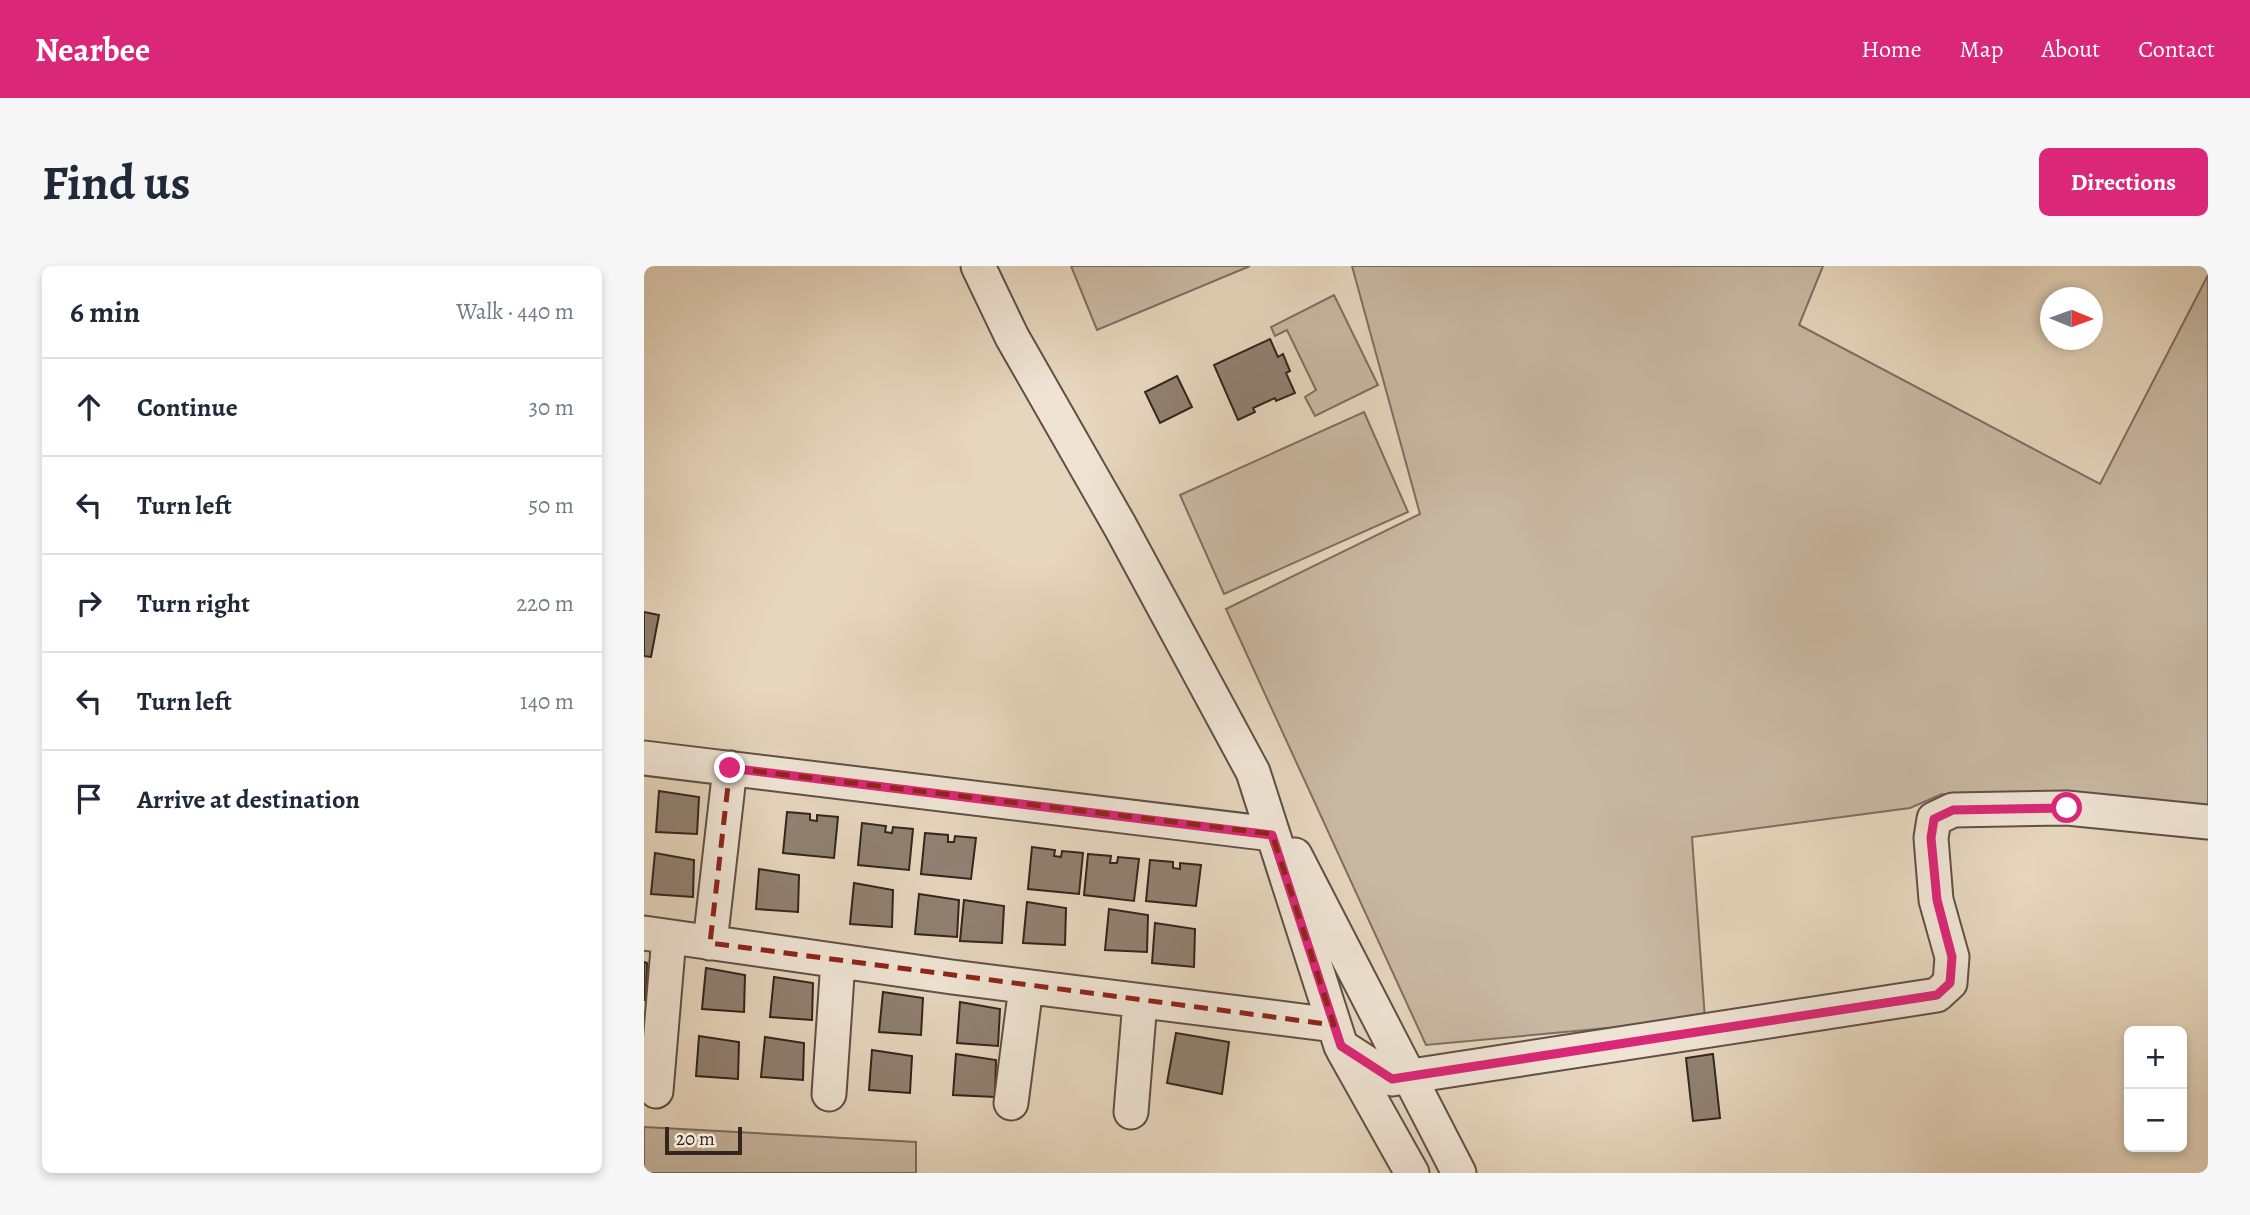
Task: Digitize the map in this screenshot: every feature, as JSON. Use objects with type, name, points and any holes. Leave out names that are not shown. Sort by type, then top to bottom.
[{"type":"street","points":[[978,266],[1012,337],[1120,526],[1253,772],[1459,1173]]},
{"type":"street","points":[[644,758],[1272,835]]},
{"type":"street","points":[[710,943],[730,768]]},
{"type":"street","points":[[1253,772],[1337,1036],[1412,1173]]},
{"type":"street","points":[[1253,772],[1337,1036]]},
{"type":"street","points":[[656,1091],[656,935],[1140,1001],[1337,1036],[1392,1079],[1937,995],[1950,983],[1952,957],[1937,900],[1931,838],[1934,819],[1953,810],[2067,808],[2208,822]]},
{"type":"street","points":[[829,1094],[838,961]]},
{"type":"street","points":[[1011,1103],[1026,987]]},
{"type":"street","points":[[1131,1112],[1140,1001]]},
{"type":"highlighted area","points":[[730,768],[1272,834],[1334,1025],[710,943]]},
{"type":"shaded area","points":[[1071,266],[1250,266],[1097,330]]},
{"type":"shaded area","points":[[1352,266],[1823,266],[1799,325],[2100,484],[2208,275],[2208,811],[1942,794],[1910,808],[1692,837],[1705,1019],[1426,1045],[1226,609],[1420,514]]},
{"type":"shaded area","points":[[1334,295],[1378,385],[1315,416],[1305,397],[1316,390],[1287,330],[1275,336],[1271,327]]},
{"type":"shaded area","points":[[1364,412],[1408,512],[1224,594],[1180,495]]},
{"type":"shaded area","points":[[644,1127],[916,1142],[916,1173],[644,1173]]},
{"type":"building","points":[[1270,339],[1278,357],[1283,354],[1290,371],[1286,373],[1295,393],[1253,408],[1255,412],[1238,420],[1214,365]]},
{"type":"building","points":[[1177,376],[1192,407],[1160,423],[1145,392]]},
{"type":"building","points":[[644,612],[659,615],[651,657],[644,656]]},
{"type":"building","points":[[659,791],[699,797],[697,834],[656,832]]},
{"type":"building","points":[[787,812],[810,814],[810,820],[817,821],[817,815],[838,817],[834,858],[783,853]]},
{"type":"building","points":[[862,823],[886,826],[885,832],[892,833],[893,827],[913,829],[909,870],[858,865]]},
{"type":"building","points":[[925,833],[948,835],[948,842],[954,842],[955,836],[976,838],[971,879],[921,874]]},
{"type":"building","points":[[1032,847],[1055,850],[1054,856],[1061,857],[1062,851],[1083,853],[1079,894],[1028,889]]},
{"type":"building","points":[[655,853],[694,860],[693,897],[651,894]]},
{"type":"building","points":[[1088,854],[1111,856],[1110,863],[1117,863],[1118,857],[1139,859],[1134,901],[1084,895]]},
{"type":"building","points":[[1150,860],[1173,862],[1173,868],[1180,869],[1180,863],[1201,865],[1196,906],[1146,901]]},
{"type":"building","points":[[759,869],[799,875],[798,912],[756,909]]},
{"type":"building","points":[[854,883],[893,890],[892,927],[850,924]]},
{"type":"building","points":[[919,894],[959,900],[957,937],[915,934]]},
{"type":"building","points":[[964,900],[1004,906],[1002,943],[960,941]]},
{"type":"building","points":[[1027,902],[1066,908],[1065,945],[1023,943]]},
{"type":"building","points":[[1109,909],[1148,915],[1147,952],[1105,950]]},
{"type":"building","points":[[1155,923],[1195,929],[1194,967],[1152,963]]},
{"type":"building","points":[[644,962],[647,963],[646,1000],[644,1000]]},
{"type":"building","points":[[706,968],[745,975],[744,1012],[702,1009]]},
{"type":"building","points":[[774,977],[813,983],[812,1020],[770,1017]]},
{"type":"building","points":[[883,992],[923,998],[921,1035],[879,1032]]},
{"type":"building","points":[[960,1002],[1000,1009],[998,1046],[957,1043]]},
{"type":"building","points":[[1176,1033],[1229,1042],[1222,1094],[1167,1083]]},
{"type":"building","points":[[699,1036],[739,1042],[738,1079],[696,1076]]},
{"type":"building","points":[[765,1037],[804,1043],[803,1080],[761,1077]]},
{"type":"building","points":[[872,1050],[912,1056],[910,1093],[869,1090]]},
{"type":"building","points":[[956,1054],[996,1060],[995,1097],[953,1095]]},
{"type":"building","points":[[1713,1054],[1720,1118],[1693,1121],[1686,1058]]},
{"type":"route","points":[[730,768],[1272,835],[1341,1046],[1392,1079],[1937,995],[1950,983],[1952,957],[1937,900],[1931,838],[1934,819],[1953,810],[2067,808]]}]
